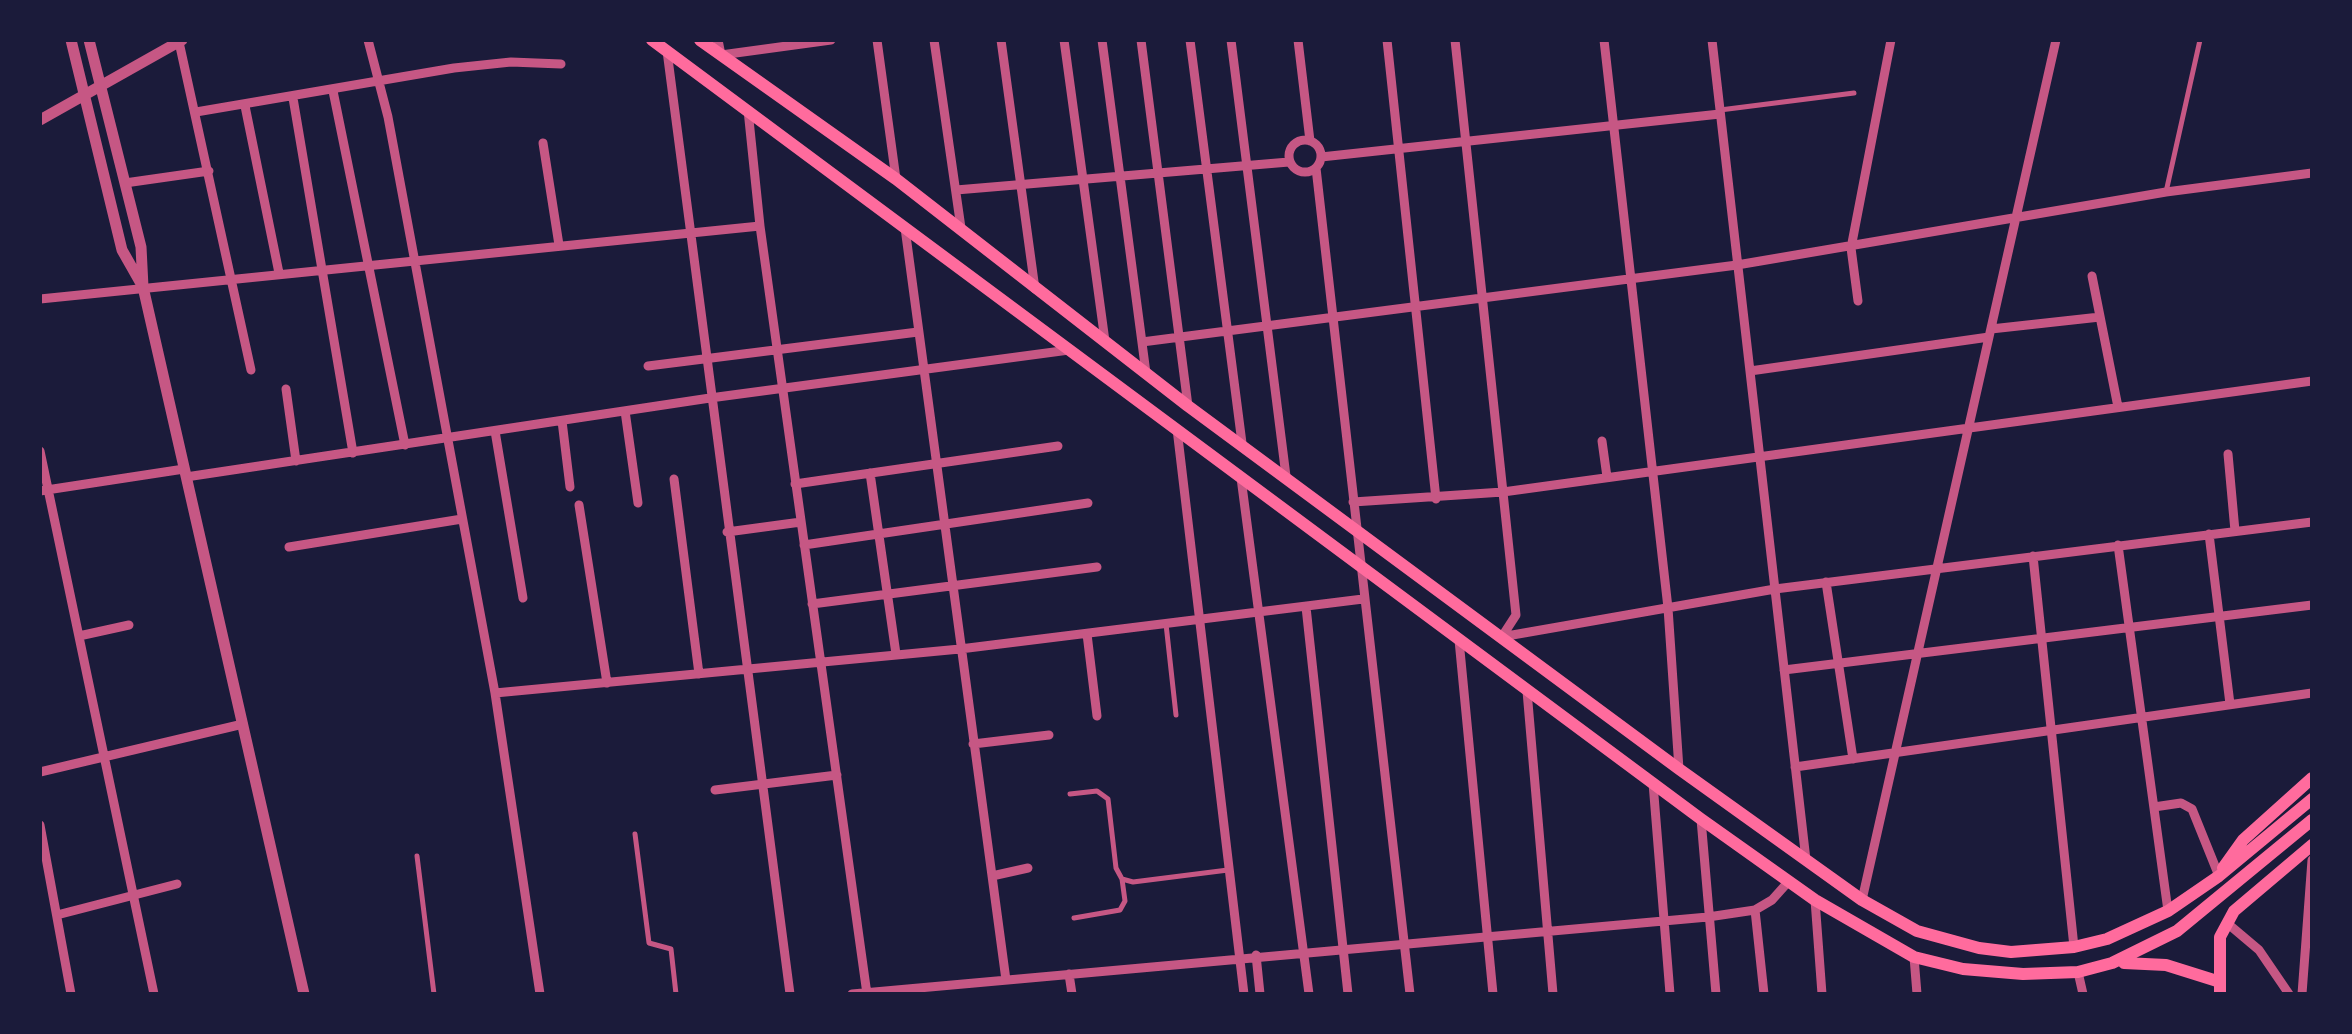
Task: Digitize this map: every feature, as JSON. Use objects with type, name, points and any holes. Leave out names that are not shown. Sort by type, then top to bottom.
[{"type":"main road","points":[[652,40],[1701,819],[1814,900],[1914,957],[1992,972],[2078,972],[2112,963],[2176,931],[2312,820]]},
{"type":"main road","points":[[700,40],[896,178],[1188,406],[1679,770],[1888,917],[1948,942],[2011,952],[2074,947],[2139,926],[2168,910],[2219,876],[2312,798]]},
{"type":"main road","points":[[2219,876],[2243,840],[2312,778]]},
{"type":"main road","points":[[2112,963],[2166,964],[2219,988],[2220,938],[2226,923],[2246,898],[2312,844]]},
{"type":"street","points":[[71,40],[122,250],[143,288]]},
{"type":"street","points":[[90,40],[140,247],[143,288],[304,994]]},
{"type":"street","points":[[368,40],[380,82],[495,693],[540,994]]},
{"type":"street","points":[[718,40],[721,56],[794,42],[831,40]]},
{"type":"street","points":[[876,40],[896,178]]},
{"type":"street","points":[[934,40],[961,228]]},
{"type":"street","points":[[1000,40],[1035,289]]},
{"type":"street","points":[[1064,40],[1105,341]]},
{"type":"street","points":[[1102,40],[1146,374]]},
{"type":"street","points":[[1141,40],[1188,406]]},
{"type":"street","points":[[1190,40],[1242,443]]},
{"type":"street","points":[[1231,40],[1286,476]]},
{"type":"street","points":[[1298,40],[1310,141]]},
{"type":"street","points":[[1387,40],[1436,499]]},
{"type":"street","points":[[1455,40],[1516,615],[1501,637]]},
{"type":"street","points":[[1604,40],[1668,608],[1679,770]]},
{"type":"street","points":[[1712,40],[1806,860]]},
{"type":"street","points":[[1858,301],[1851,248],[1891,40]]},
{"type":"street","points":[[1862,900],[2056,40]]},
{"type":"street","points":[[40,120],[181,41],[250,370]]},
{"type":"street","points":[[667,51],[744,669],[790,994]]},
{"type":"street","points":[[196,112],[486,64],[561,64]]},
{"type":"street","points":[[333,91],[404,445]]},
{"type":"street","points":[[293,98],[353,453]]},
{"type":"street","points":[[245,106],[278,273]]},
{"type":"street","points":[[748,108],[760,226],[867,993]]},
{"type":"street","points":[[1322,157],[1720,112]]},
{"type":"street","points":[[1290,162],[1294,143],[1310,141],[1318,145],[1322,157],[1316,168],[1410,994]]},
{"type":"street","points":[[542,143],[559,245]]},
{"type":"street","points":[[956,190],[1290,162],[1304,172],[1316,168]]},
{"type":"street","points":[[125,183],[209,171]]},
{"type":"street","points":[[1142,342],[1738,265],[2015,221],[2166,192],[2312,173]]},
{"type":"street","points":[[40,299],[760,226]]},
{"type":"street","points":[[905,228],[992,876],[1001,980],[998,994]]},
{"type":"street","points":[[2092,276],[2118,407]]},
{"type":"street","points":[[1750,372],[2100,318]]},
{"type":"street","points":[[648,366],[918,332]]},
{"type":"street","points":[[44,490],[296,461],[710,398],[1070,350]]},
{"type":"street","points":[[1353,502],[1504,492],[2312,380]]},
{"type":"street","points":[[286,389],[296,461]]},
{"type":"street","points":[[625,411],[638,504]]},
{"type":"street","points":[[562,421],[570,486]]},
{"type":"street","points":[[1176,430],[1244,994]]},
{"type":"street","points":[[494,431],[523,598]]},
{"type":"street","points":[[1602,441],[1606,477]]},
{"type":"street","points":[[795,484],[1058,446]]},
{"type":"street","points":[[40,451],[44,490],[79,636],[154,994]]},
{"type":"street","points":[[2228,454],[2235,531]]},
{"type":"street","points":[[870,473],[896,654]]},
{"type":"street","points":[[1241,478],[1309,994]]},
{"type":"street","points":[[674,479],[699,674]]},
{"type":"street","points":[[804,545],[1088,502]]},
{"type":"street","points":[[579,505],[607,682]]},
{"type":"street","points":[[288,547],[462,519]]},
{"type":"street","points":[[727,532],[800,522]]},
{"type":"street","points":[[1501,637],[1775,589],[2312,522]]},
{"type":"street","points":[[2210,534],[2230,704]]},
{"type":"street","points":[[2118,545],[2168,910]]},
{"type":"street","points":[[2033,556],[2074,947]]},
{"type":"street","points":[[812,604],[1096,567]]},
{"type":"street","points":[[1826,582],[1854,758]]},
{"type":"street","points":[[495,693],[960,649],[1364,599]]},
{"type":"street","points":[[1784,670],[2312,605]]},
{"type":"street","points":[[1306,606],[1348,994]]},
{"type":"street","points":[[79,636],[129,625]]},
{"type":"street","points":[[1087,634],[1097,716]]},
{"type":"street","points":[[1459,640],[1493,994]]},
{"type":"street","points":[[1527,691],[1553,994]]},
{"type":"street","points":[[1795,767],[2053,727],[2312,693]]},
{"type":"street","points":[[40,772],[242,724]]},
{"type":"street","points":[[973,744],[1049,735]]},
{"type":"street","points":[[715,790],[837,775]]},
{"type":"street","points":[[1652,783],[1670,994]]},
{"type":"street","points":[[2154,807],[2180,803],[2192,809],[2219,876]]},
{"type":"street","points":[[1701,819],[1716,994]]},
{"type":"street","points":[[40,825],[71,994]]},
{"type":"street","points":[[2302,994],[2312,860]]},
{"type":"street","points":[[992,876],[1028,868]]},
{"type":"street","points":[[852,994],[952,990],[1001,980],[1304,950],[1708,917],[1755,910],[1772,900],[1789,882]]},
{"type":"street","points":[[56,915],[177,884]]},
{"type":"street","points":[[1814,900],[1822,994]]},
{"type":"street","points":[[1755,910],[1764,994]]},
{"type":"street","points":[[2226,923],[2259,950],[2289,994]]},
{"type":"street","points":[[1256,955],[1260,994]]},
{"type":"street","points":[[1914,957],[1917,994]]},
{"type":"street","points":[[2078,972],[2083,994]]},
{"type":"street","points":[[1069,974],[1072,994]]},
{"type":"lane","points":[[2166,192],[2200,40]]},
{"type":"lane","points":[[1720,112],[1854,93]]},
{"type":"lane","points":[[1166,624],[1176,715]]},
{"type":"lane","points":[[1070,794],[1098,791],[1106,796],[1125,901],[1120,910],[1074,918]]},
{"type":"lane","points":[[635,834],[649,943],[670,949],[676,994]]},
{"type":"lane","points":[[416,856],[434,994]]},
{"type":"lane","points":[[1122,879],[1133,882],[1228,870]]}]
